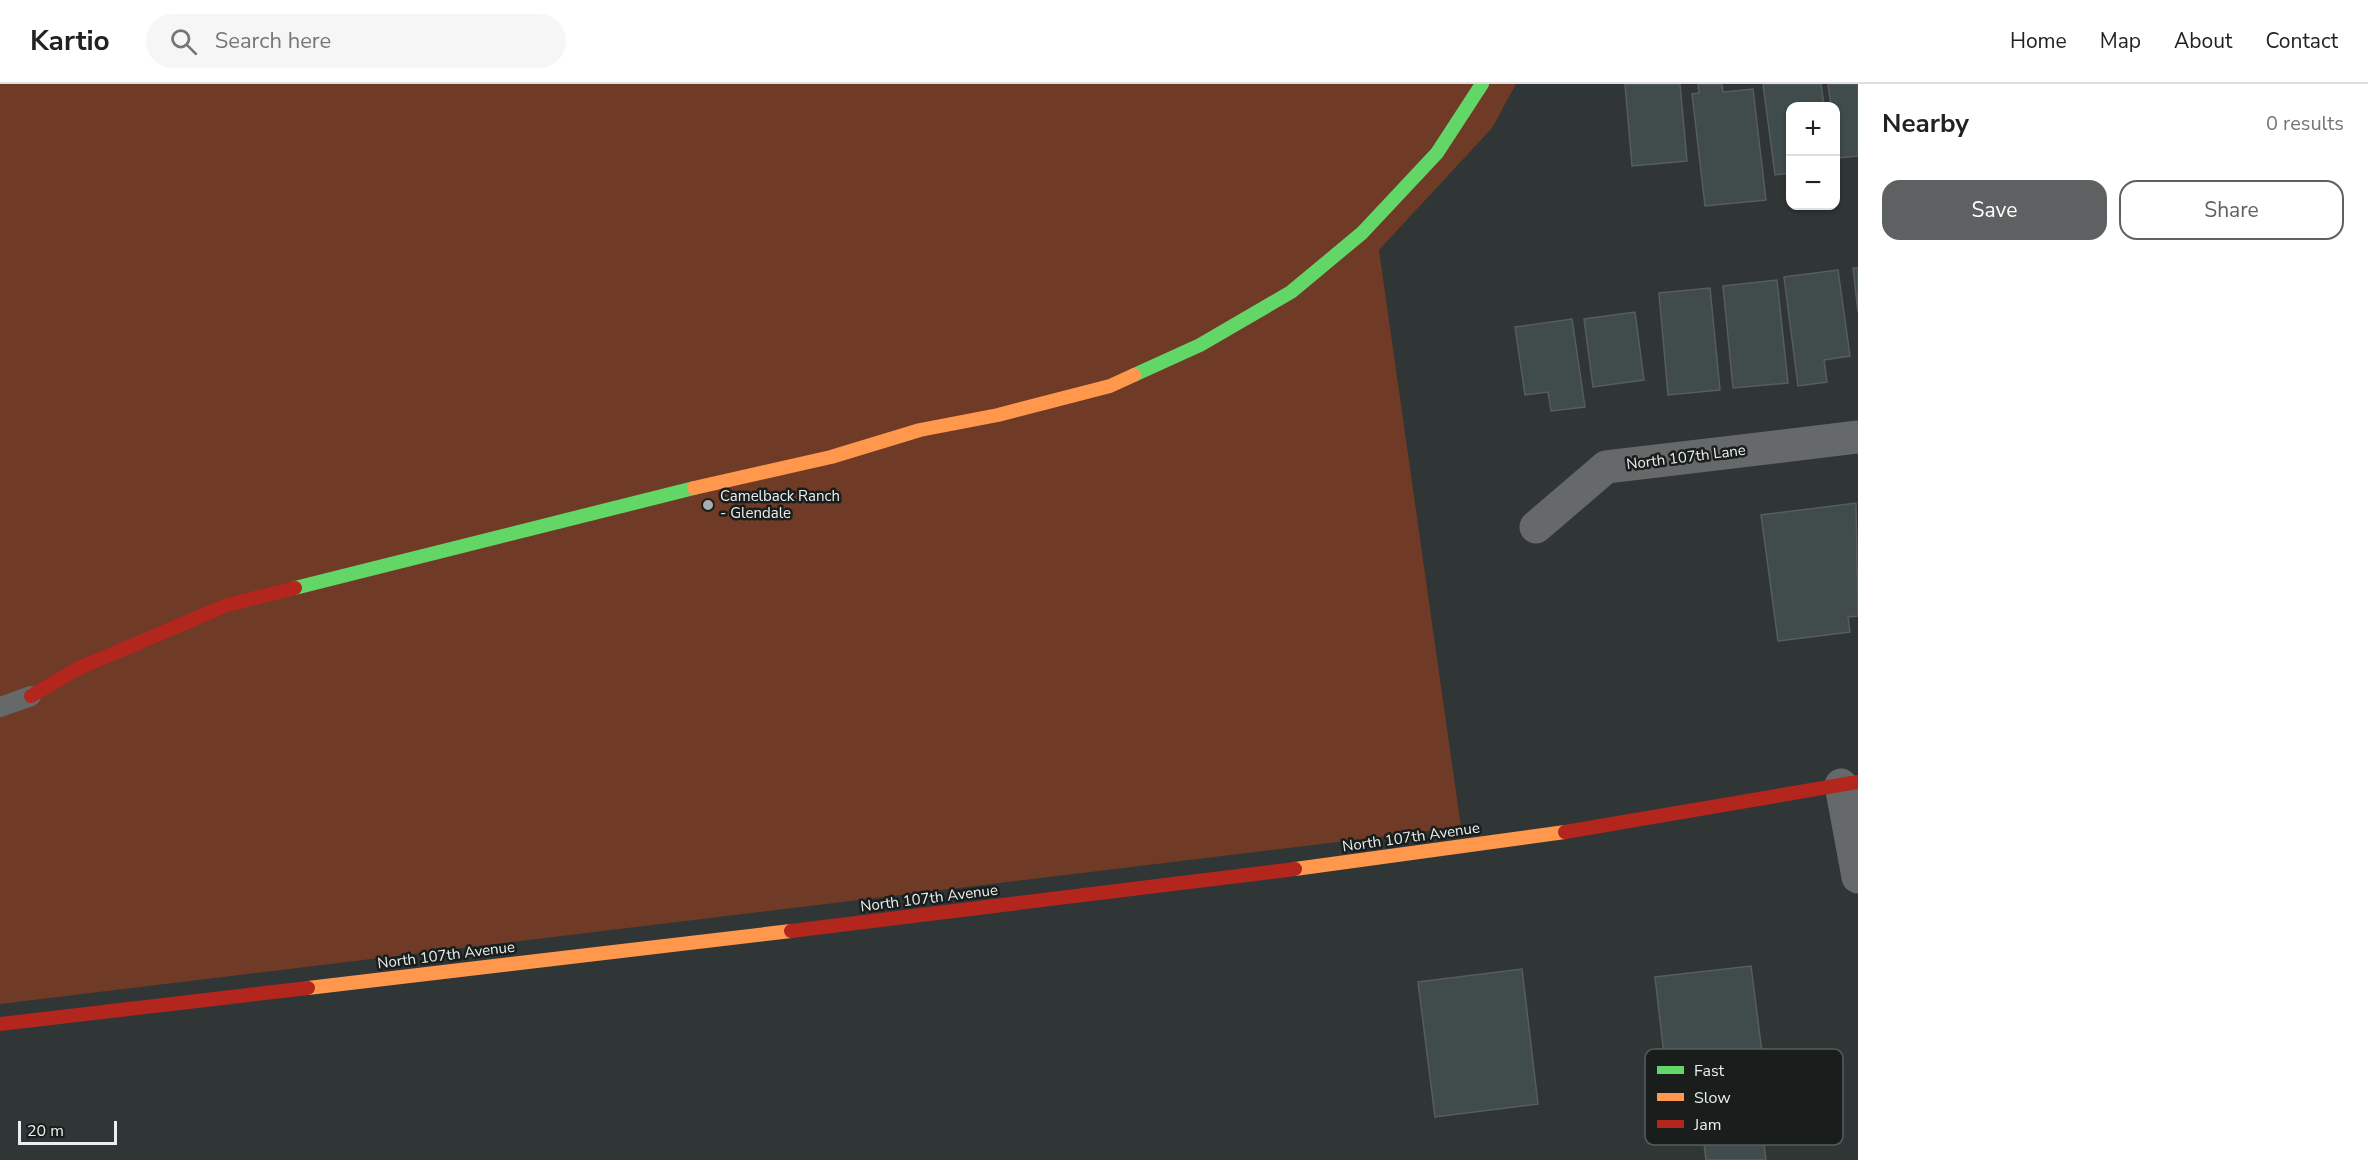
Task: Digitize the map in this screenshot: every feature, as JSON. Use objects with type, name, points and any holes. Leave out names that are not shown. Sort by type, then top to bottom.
[{"type":"street","points":[[31,696],[77,669],[227,605],[633,503],[831,457],[920,430],[998,415],[1110,386],[1200,345],[1291,292],[1362,233],[1437,153],[1482,84]]},
{"type":"street","name":"North 107th Lane","points":[[1536,526],[1606,467],[1858,437]]},
{"type":"street","points":[[1849,784],[1858,877]]},
{"type":"street","name":"North 107th Avenue","points":[[0,1024],[884,920],[1414,854],[1610,826],[1849,784]]},
{"type":"lane","points":[[0,707],[31,696]]},
{"type":"shaded area","name":"Camelback Ranch - Glendale","points":[[0,84],[1516,84],[1492,128],[1379,250],[1461,827],[0,1004]]},
{"type":"building","points":[[1625,84],[1680,84],[1687,161],[1632,166]]},
{"type":"building","points":[[1698,84],[1722,84],[1723,92],[1753,89],[1766,200],[1705,206],[1692,94],[1699,93]]},
{"type":"building","points":[[1763,84],[1821,84],[1823,102],[1786,102],[1786,174],[1775,175]]},
{"type":"building","points":[[1828,84],[1858,84],[1858,156],[1840,158],[1840,102],[1830,102]]},
{"type":"building","points":[[1853,268],[1858,268],[1858,312]]},
{"type":"building","points":[[1838,270],[1850,356],[1824,360],[1827,382],[1798,386],[1784,277]]},
{"type":"building","points":[[1777,280],[1788,383],[1733,388],[1723,286]]},
{"type":"building","points":[[1710,288],[1720,390],[1668,395],[1659,293]]},
{"type":"building","points":[[1635,312],[1644,380],[1593,387],[1584,319]]},
{"type":"building","points":[[1572,319],[1585,407],[1551,411],[1548,392],[1525,395],[1515,327]]},
{"type":"building","points":[[1856,503],[1858,616],[1848,617],[1850,632],[1778,641],[1761,515]]},
{"type":"building","points":[[1751,966],[1762,1049],[1663,1049],[1655,977]]},
{"type":"building","points":[[1522,969],[1538,1104],[1435,1117],[1418,982]]},
{"type":"building","points":[[1704,1145],[1764,1145],[1766,1160],[1706,1160]]},
{"type":"traffic: fast","points":[[1134,375],[1200,345],[1291,292],[1362,233],[1437,153],[1482,84]]},
{"type":"traffic: fast","points":[[295,588],[694,488]]},
{"type":"traffic: slow","points":[[694,488],[831,457],[920,430],[998,415],[1110,386],[1134,375]]},
{"type":"traffic: slow","points":[[1295,869],[1565,832]]},
{"type":"traffic: slow","points":[[308,988],[791,931]]},
{"type":"traffic: jam","points":[[31,696],[77,669],[227,605],[295,588]]},
{"type":"traffic: jam","points":[[1565,832],[1858,782]]},
{"type":"traffic: jam","points":[[791,931],[1295,869]]},
{"type":"traffic: jam","points":[[0,1024],[308,988]]},
{"type":"place","name":"Camelback Ranch - Glendale","points":[[708,505]]}]
